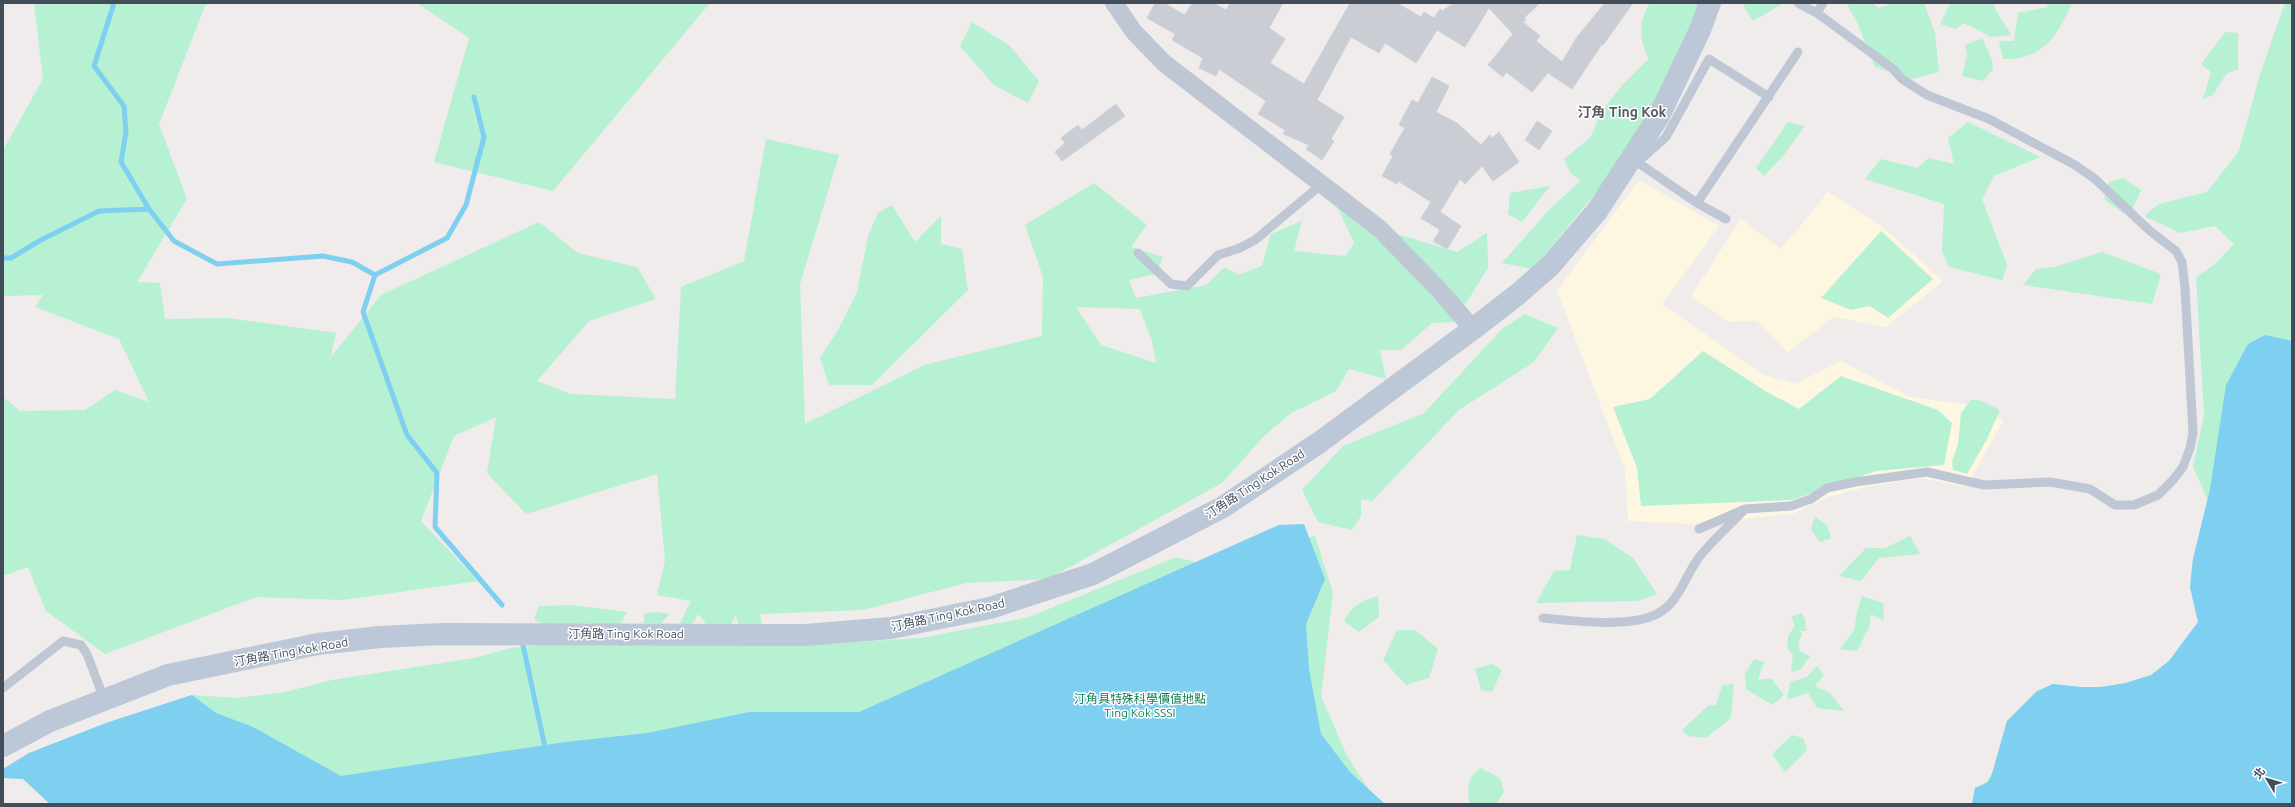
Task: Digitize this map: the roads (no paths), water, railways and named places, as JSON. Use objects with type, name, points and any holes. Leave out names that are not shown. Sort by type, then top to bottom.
[{"type":"main road","name":"汀角路 Ting Kok Road","points":[[3,746],[50,721],[168,675],[318,644],[380,637],[493,633],[806,635],[891,628],[990,608],[1093,574],[1223,508],[1320,442],[1474,328],[1518,294],[1550,266],[1597,211],[1635,161],[1659,116],[1700,30],[1710,3]]},
{"type":"street","points":[[1114,3],[1134,32],[1164,63],[1380,229],[1474,328]]},
{"type":"lane","points":[[1699,529],[1745,509],[1791,506],[1811,499],[1827,488],[1855,482],[1927,472],[1984,485],[2050,482],[2090,489],[2115,505],[2134,505],[2158,495],[2173,480],[2183,467],[2190,448],[2193,433],[2185,288],[2182,262],[2176,251],[2150,231],[2095,179],[2075,165],[1989,119],[1943,102],[1915,88],[1857,41],[1816,13],[1798,3]]},
{"type":"lane","points":[[1816,13],[1823,3]]},
{"type":"lane","points":[[1697,203],[1798,52]]},
{"type":"lane","points":[[1726,219],[1697,203],[1635,161],[1666,137],[1709,59],[1769,97]]},
{"type":"lane","points":[[1138,253],[1171,284],[1187,286],[1218,255],[1240,248],[1255,240],[1322,184]]},
{"type":"lane","points":[[1543,618],[1598,623],[1640,619],[1657,614],[1671,604],[1699,556],[1745,509]]},
{"type":"lane","points":[[3,688],[63,641],[81,645],[87,654],[104,699]]},
{"type":"water","points":[[2265,335],[2292,341],[2292,804],[1972,804],[1975,788],[1988,782],[1991,777],[2007,721],[2036,692],[2053,684],[2080,687],[2101,687],[2126,683],[2151,675],[2169,661],[2198,622],[2190,587],[2193,559],[2210,489],[2226,385],[2248,344]]},
{"type":"water","name":"汀角具特殊科學價值地點 Ting Kok SSSI","points":[[1304,524],[1325,579],[1306,624],[1309,669],[1321,734],[1350,772],[1385,804],[50,804],[23,779],[3,778],[3,769],[29,753],[106,723],[192,695],[216,713],[253,727],[341,776],[565,742],[647,733],[749,712],[859,712],[1279,525]]},
{"type":"waterway","points":[[114,3],[94,66],[124,106],[126,132],[121,162],[149,209],[174,241],[217,264],[323,256],[352,262],[375,275],[363,312],[407,435],[437,473],[435,527],[502,605]]},
{"type":"waterway","points":[[375,275],[447,238],[466,205],[484,137],[474,97]]},
{"type":"waterway","points":[[3,258],[11,258],[39,241],[99,211],[149,209]]},
{"type":"waterway","points":[[523,645],[546,752]]},
{"type":"district","name":"汀角 Ting Kok","points":[[1622,112]]}]
